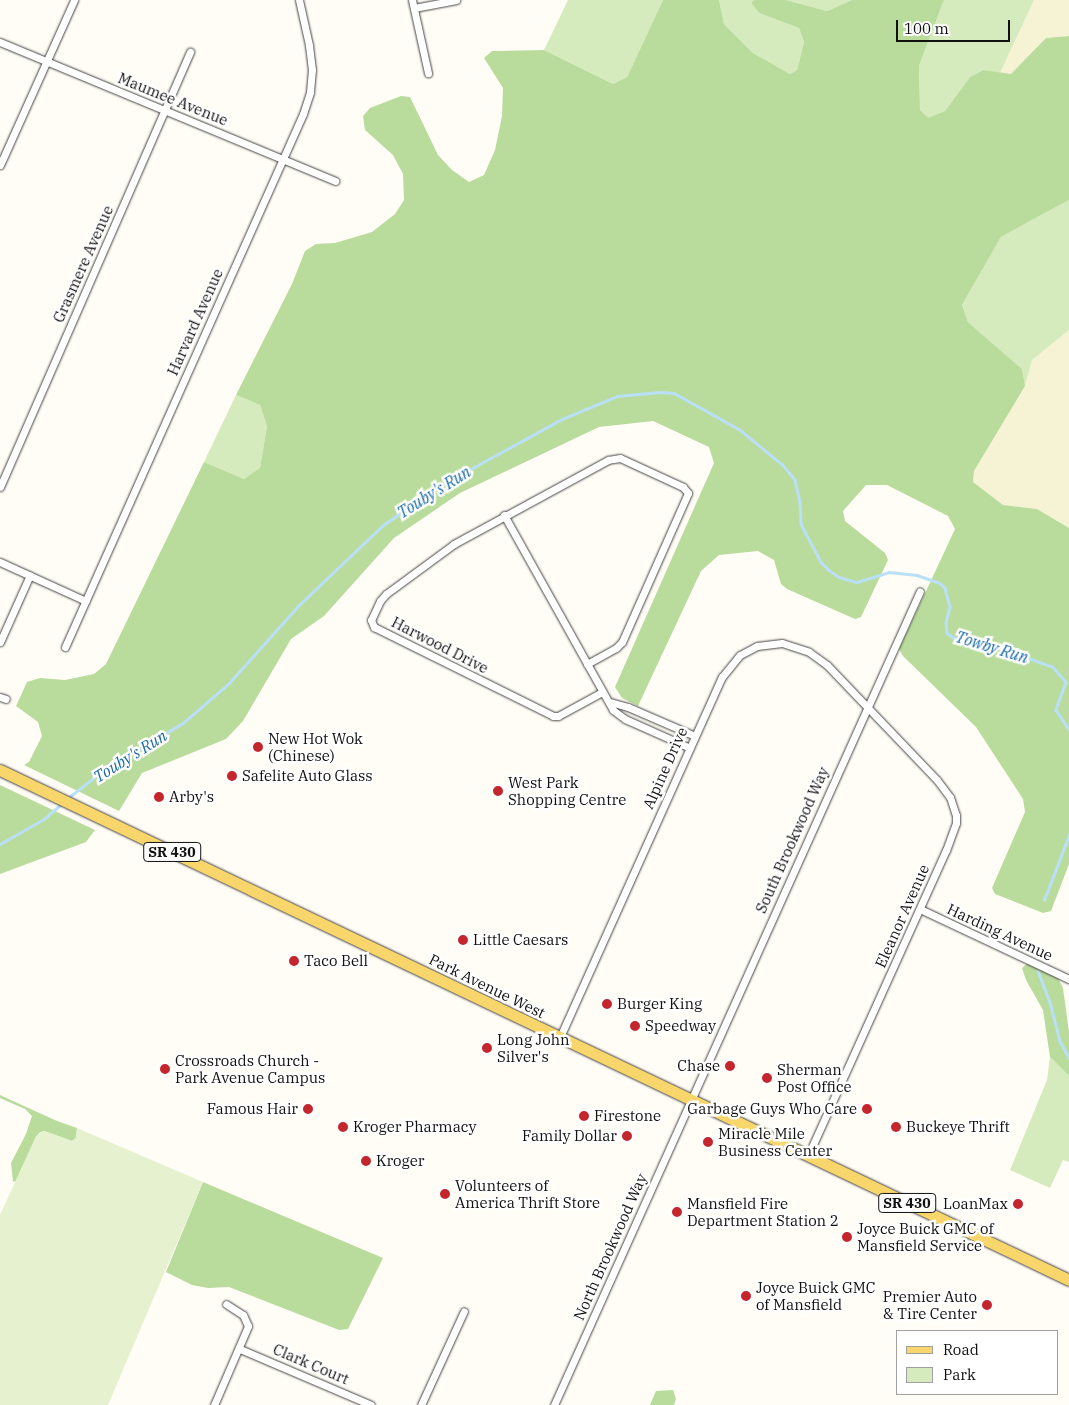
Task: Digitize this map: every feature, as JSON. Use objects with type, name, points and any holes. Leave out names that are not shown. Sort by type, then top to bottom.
[{"type":"main road","name":"Park Avenue West","points":[[0,770],[1069,1280]]},
{"type":"street","points":[[0,165],[74,0]]},
{"type":"street","name":"Harvard Avenue","points":[[65,647],[303,114],[311,81],[309,45],[299,0]]},
{"type":"street","points":[[412,0],[428,73]]},
{"type":"street","points":[[414,8],[456,0]]},
{"type":"street","name":"Maumee Avenue","points":[[0,42],[335,181]]},
{"type":"street","name":"Grasmere Avenue","points":[[0,487],[166,111],[190,52]]},
{"type":"street","name":"Harwood Drive","points":[[587,664],[616,648],[622,642],[687,498],[687,490],[614,458],[504,515],[443,551],[386,594],[380,601],[371,624],[553,716],[558,716],[602,692]]},
{"type":"street","points":[[504,515],[613,710],[626,719],[690,748]]},
{"type":"street","points":[[0,562],[86,601]]},
{"type":"street","points":[[0,642],[30,575]]},
{"type":"street","name":"South Brookwood Way","points":[[690,1100],[920,591]]},
{"type":"street","name":"Alpine Drive","points":[[560,1037],[694,736],[726,670],[748,650],[766,644],[792,645],[818,657],[867,707]]},
{"type":"street","points":[[610,702],[628,707],[694,736]]},
{"type":"street","name":"Eleanor Avenue","points":[[808,1156],[920,909],[956,823],[954,806],[937,780],[867,707]]},
{"type":"street","name":"Harding Avenue","points":[[920,909],[1069,979]]},
{"type":"street","name":"North Brookwood Way","points":[[554,1405],[690,1100]]},
{"type":"street","points":[[214,1405],[240,1349],[248,1326],[246,1318],[239,1311],[226,1304]]},
{"type":"street","points":[[421,1405],[464,1311]]},
{"type":"street","name":"Clark Court","points":[[240,1349],[371,1405]]},
{"type":"shaded area","points":[[1034,0],[1069,0],[1069,36],[1046,38],[1011,74],[1000,73]]},
{"type":"shaded area","points":[[1069,330],[1069,528],[1037,509],[1003,505],[973,482],[974,471],[1025,386],[1032,360]]},
{"type":"green space","points":[[568,0],[663,0],[627,77],[613,84],[544,50]]},
{"type":"green space","points":[[663,0],[719,0],[724,24],[753,53],[790,74],[797,70],[804,42],[799,28],[759,13],[751,3],[754,0],[786,0],[827,11],[852,0],[944,0],[919,66],[920,110],[928,118],[945,111],[970,77],[983,70],[1011,74],[1046,38],[1069,36],[1069,200],[1001,237],[962,305],[968,322],[1022,369],[1025,386],[974,471],[973,482],[1003,505],[1037,509],[1069,528],[1069,864],[1051,911],[1043,913],[995,894],[992,888],[1025,812],[1023,799],[976,727],[903,656],[899,649],[955,529],[948,516],[887,485],[866,485],[843,511],[845,521],[885,553],[888,560],[861,617],[855,619],[787,589],[781,584],[774,560],[758,551],[719,555],[701,571],[638,706],[622,698],[615,687],[714,463],[709,447],[653,421],[599,427],[460,493],[394,538],[324,616],[291,639],[243,721],[226,739],[142,773],[119,811],[24,765],[29,762],[42,736],[38,722],[16,706],[27,682],[40,678],[65,680],[94,674],[106,664],[204,462],[244,479],[260,468],[267,426],[260,405],[236,395],[292,284],[305,251],[316,244],[335,243],[372,232],[395,214],[404,200],[403,174],[393,155],[365,130],[363,116],[370,108],[401,96],[410,97],[438,155],[452,170],[469,182],[484,175],[495,150],[502,116],[503,88],[484,58],[492,51],[544,50],[613,84],[627,77]]},
{"type":"green space","points":[[719,0],[754,0],[751,3],[759,13],[799,28],[804,42],[797,70],[790,74],[753,53],[724,24]]},
{"type":"green space","points":[[786,0],[852,0],[827,11]]},
{"type":"green space","points":[[944,0],[1034,0],[1000,73],[983,70],[970,77],[945,111],[928,119],[920,110],[919,66]]},
{"type":"green space","points":[[1069,200],[1069,330],[1032,360],[1025,386],[1022,369],[968,322],[962,305],[1001,237]]},
{"type":"green space","points":[[236,395],[260,405],[267,426],[260,469],[244,479],[204,462]]},
{"type":"green space","points":[[0,785],[95,830],[86,842],[0,874]]},
{"type":"green space","points":[[1028,963],[1058,978],[1063,988],[1069,1032],[1069,1076],[1050,1057],[1043,1010],[1026,980],[1022,968]]},
{"type":"green space","points":[[1050,1057],[1069,1076],[1069,1162],[1063,1160],[1050,1188],[1010,1170],[1047,1080]]},
{"type":"green space","points":[[0,1095],[77,1128],[76,1138],[72,1141],[44,1131],[39,1133],[16,1181],[13,1182],[11,1163],[26,1134],[32,1116],[25,1109],[0,1098]]},
{"type":"green space","points":[[77,1128],[203,1182],[108,1405],[0,1405],[0,1215],[36,1136],[44,1131],[72,1141],[76,1138]]},
{"type":"green space","points":[[203,1182],[383,1258],[348,1329],[339,1330],[229,1287],[208,1288],[192,1285],[166,1272]]},
{"type":"green space","points":[[673,1390],[676,1399],[674,1405],[650,1405],[656,1391]]},
{"type":"waterway","name":"Touby's Run","points":[[68,798],[101,772],[183,723],[228,684],[297,607],[383,525],[445,483],[560,420],[617,396],[660,392],[674,393],[739,429],[783,465],[795,480],[800,502],[801,524],[821,562],[839,577],[857,582],[889,572],[917,575],[940,583],[945,588],[950,607],[946,623],[947,633],[954,638],[993,645],[1053,667],[1066,682],[1056,710],[1069,729]]},
{"type":"waterway","name":"Touby's Run","points":[[0,844],[44,819],[61,804]]},
{"type":"waterway","name":"Towby Run","points":[[1044,900],[1069,835]]},
{"type":"waterway","name":"Towby Run","points":[[1038,971],[1050,1002],[1060,1041],[1069,1058]]},
{"type":"place","name":"New Hot Wok (Chinese)","points":[[258,747]]},
{"type":"place","name":"Safelite Auto Glass","points":[[232,776]]},
{"type":"place","name":"West Park Shopping Centre","points":[[498,791]]},
{"type":"place","name":"Arby's","points":[[159,797]]},
{"type":"place","name":"Little Caesars","points":[[463,940]]},
{"type":"place","name":"Taco Bell","points":[[294,961]]},
{"type":"place","name":"Burger King","points":[[607,1004]]},
{"type":"place","name":"Speedway","points":[[635,1026]]},
{"type":"place","name":"Long John Silver's","points":[[487,1048]]},
{"type":"place","name":"Chase","points":[[730,1066]]},
{"type":"place","name":"Crossroads Church - Park Avenue Campus","points":[[165,1069]]},
{"type":"place","name":"Sherman Post Office","points":[[767,1078]]},
{"type":"place","name":"Famous Hair","points":[[308,1109]]},
{"type":"place","name":"Garbage Guys Who Care","points":[[867,1109]]},
{"type":"place","name":"Firestone","points":[[584,1116]]},
{"type":"place","name":"Kroger Pharmacy","points":[[343,1127]]},
{"type":"place","name":"Buckeye Thrift","points":[[896,1127]]},
{"type":"place","name":"Family Dollar","points":[[627,1136]]},
{"type":"place","name":"Miracle Mile Business Center","points":[[708,1142]]},
{"type":"place","name":"Kroger","points":[[366,1161]]},
{"type":"place","name":"Volunteers of America Thrift Store","points":[[445,1194]]},
{"type":"place","name":"LoanMax","points":[[1018,1204]]},
{"type":"place","name":"Mansfield Fire Department Station 2","points":[[677,1212]]},
{"type":"place","name":"Joyce Buick GMC of Mansfield Service","points":[[847,1237]]},
{"type":"place","name":"Joyce Buick GMC of Mansfield","points":[[746,1296]]},
{"type":"place","name":"Premier Auto & Tire Center","points":[[987,1305]]}]
